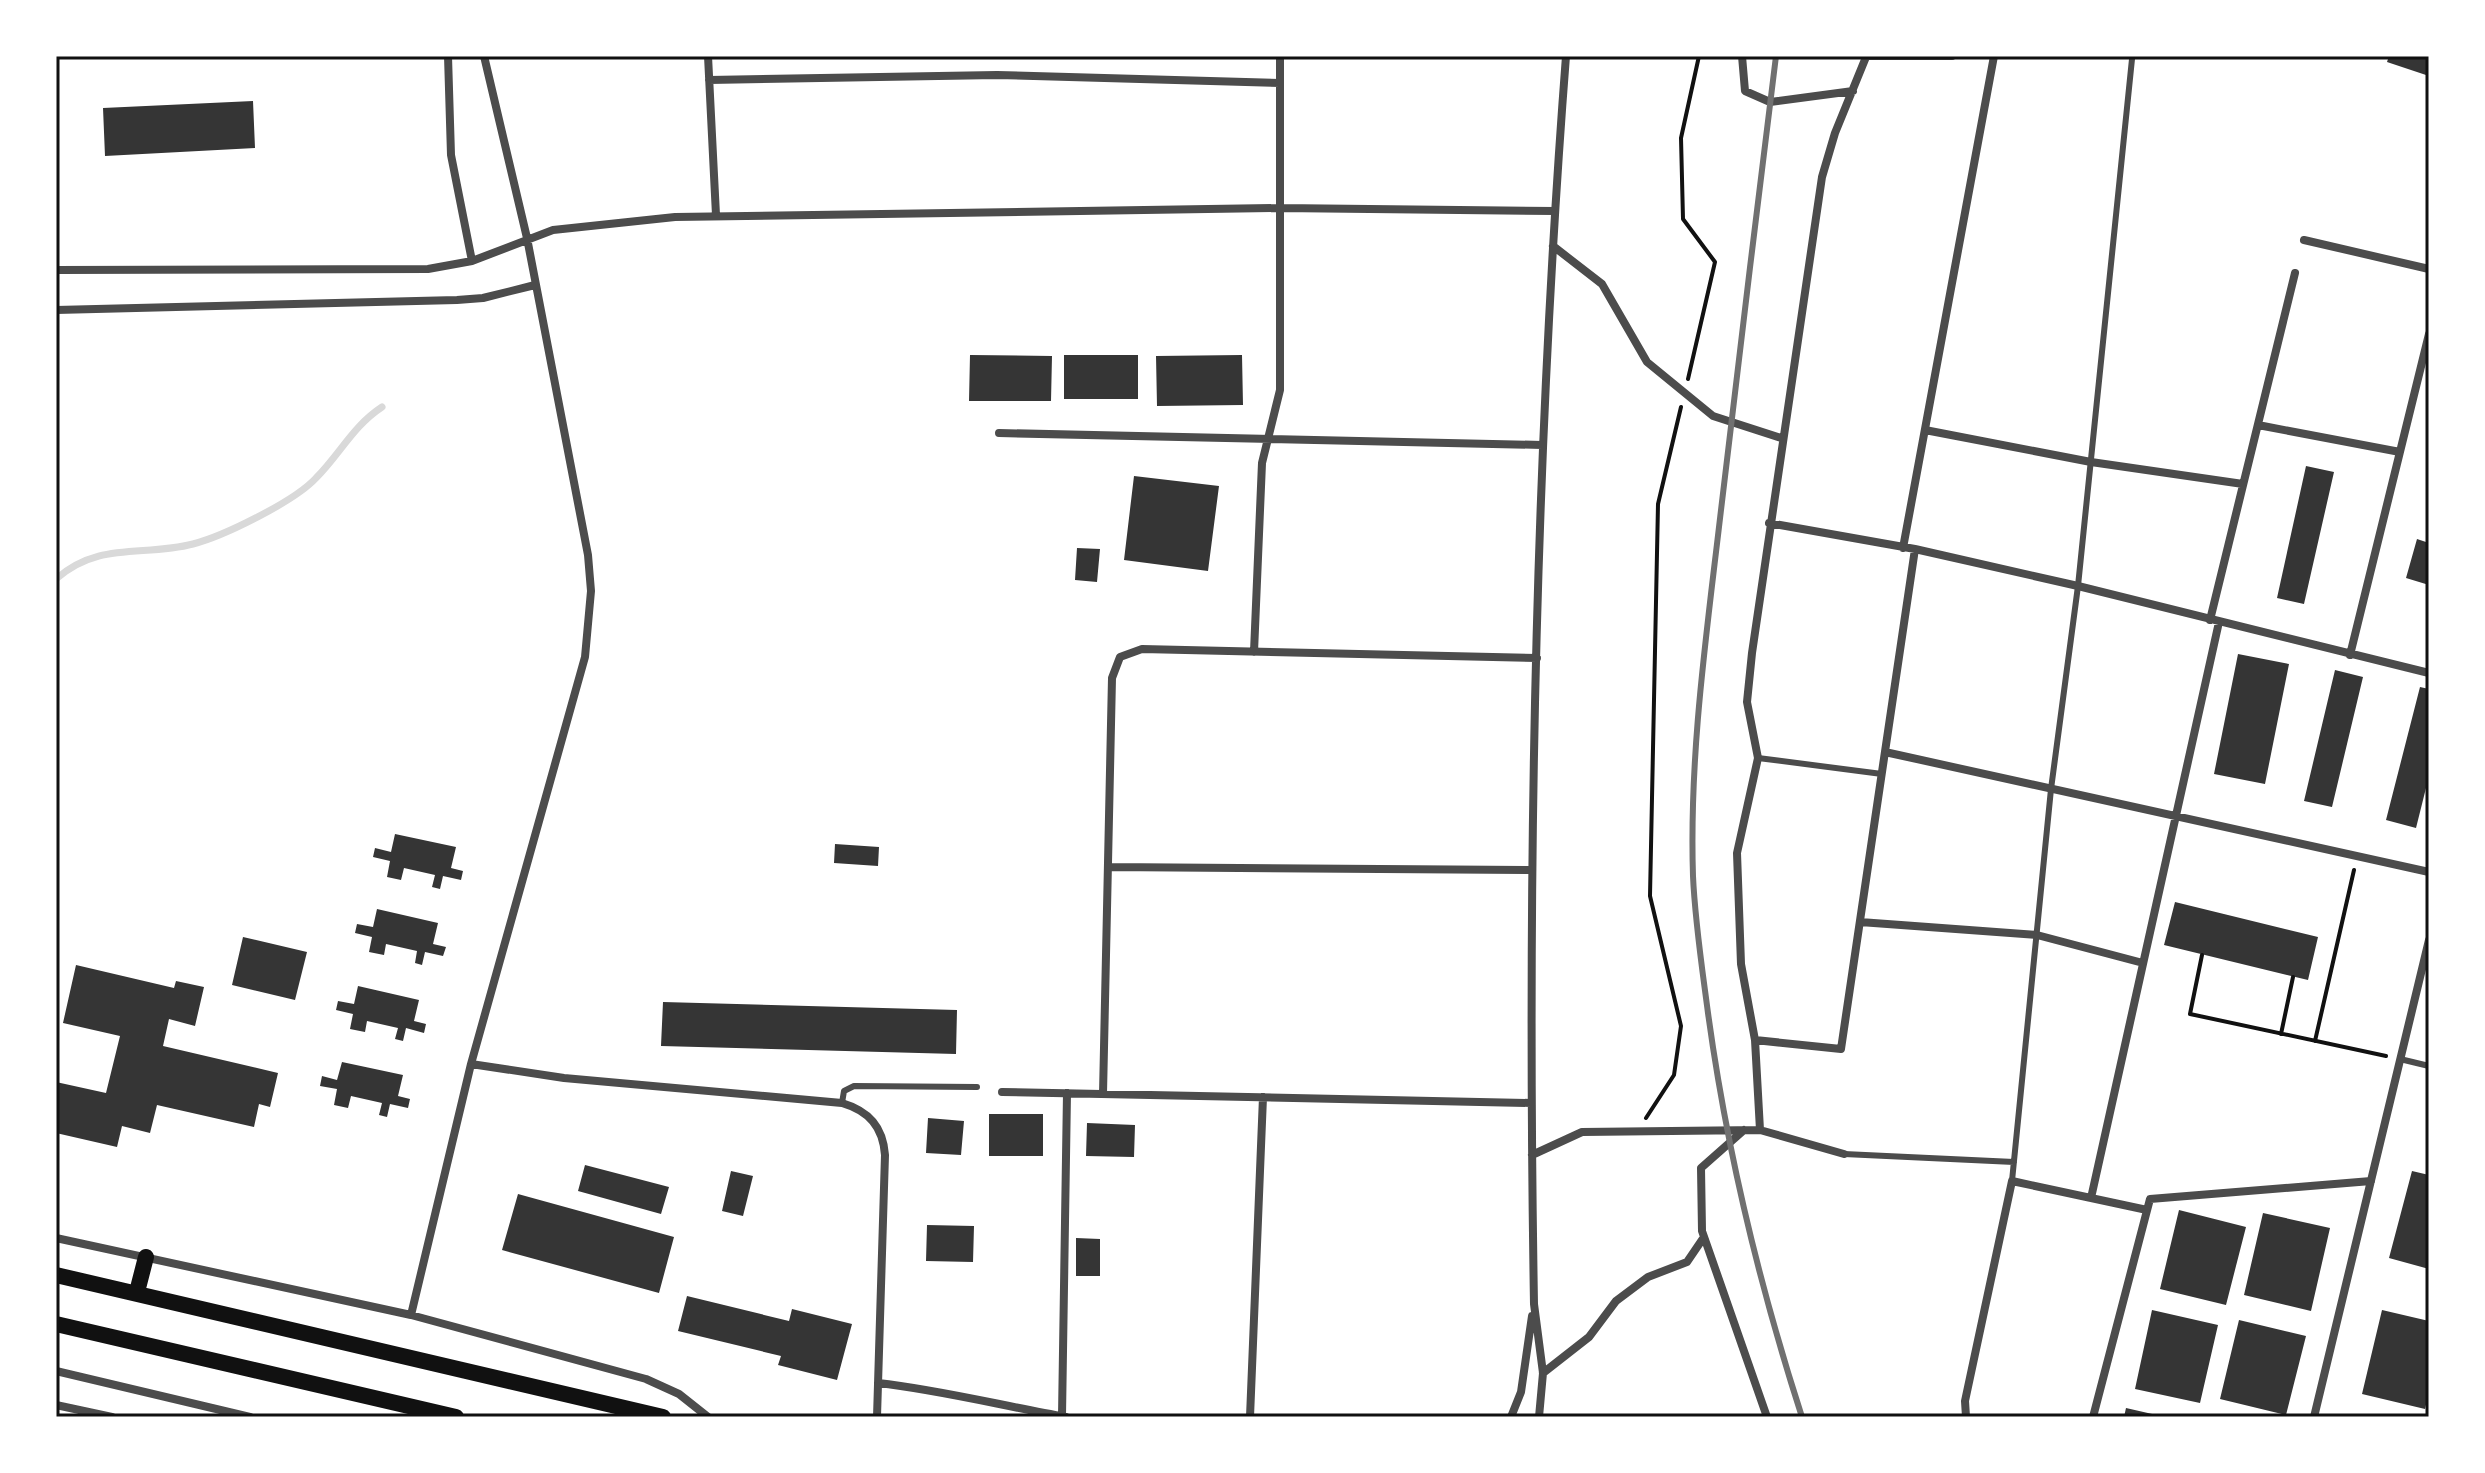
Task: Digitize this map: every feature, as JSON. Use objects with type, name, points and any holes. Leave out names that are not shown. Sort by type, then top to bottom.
[{"type":"main road","points":[[137,1292],[146,1257]]},
{"type":"main road","points":[[56,1275],[663,1417]]},
{"type":"main road","points":[[56,1324],[456,1417]]},
{"type":"street","points":[[448,56],[451,155],[472,261]]},
{"type":"street","points":[[411,1315],[471,1064],[585,657],[590,627],[588,555],[527,238],[484,56]]},
{"type":"street","points":[[708,56],[716,215]]},
{"type":"street","points":[[1254,652],[1262,463],[1280,390],[1280,56]]},
{"type":"street","points":[[1539,1417],[1543,1373],[1534,1304],[1531,870],[1542,445],[1566,56]]},
{"type":"street","points":[[1742,56],[1745,91],[1770,102],[1853,91]]},
{"type":"street","points":[[1760,1130],[1755,1040],[1741,964],[1737,853],[1758,758],[1747,702],[1769,523],[1822,177],[1866,57],[1952,56]]},
{"type":"street","points":[[1903,548],[1994,56]]},
{"type":"street","points":[[709,80],[997,75],[1280,83]]},
{"type":"street","points":[[56,270],[428,269],[472,261],[527,238],[593,224],[716,215],[1280,208],[1555,211]]},
{"type":"street","points":[[2304,240],[2429,269]]},
{"type":"street","points":[[1553,246],[1602,284],[1647,362],[1713,416],[1781,438]]},
{"type":"street","points":[[2091,1198],[2175,816],[2243,484],[2295,273]]},
{"type":"street","points":[[56,310],[457,300],[483,298],[535,285]]},
{"type":"street","points":[[2350,655],[2429,334]]},
{"type":"street","points":[[2258,425],[2400,452]]},
{"type":"street","points":[[1925,430],[2091,462],[2243,484]]},
{"type":"street","points":[[999,433],[1542,445]]},
{"type":"street","points":[[1769,523],[1915,549],[2078,586],[2429,673]]},
{"type":"street","points":[[1755,1040],[1841,1049],[1915,549]]},
{"type":"street","points":[[1103,1094],[1114,666],[1129,651],[1142,649],[1537,658]]},
{"type":"street","points":[[1885,752],[2429,872]]},
{"type":"street","points":[[1108,867],[1531,870]]},
{"type":"street","points":[[1860,922],[2037,935],[2143,963]]},
{"type":"street","points":[[2314,1417],[2429,940]]},
{"type":"street","points":[[471,1064],[564,1078],[842,1103],[869,1115],[884,1140],[877,1417]]},
{"type":"street","points":[[1002,1092],[1531,1103]]},
{"type":"street","points":[[878,1383],[935,1389],[991,1404],[1065,1417],[1067,1093]]},
{"type":"street","points":[[1250,1417],[1263,1097]]},
{"type":"street","points":[[1532,1155],[1582,1132],[1638,1130],[1760,1130],[1844,1154]]},
{"type":"street","points":[[1744,1130],[1701,1168],[1704,1237],[1767,1417]]},
{"type":"street","points":[[1966,1417],[1965,1401],[2012,1181],[2147,1210]]},
{"type":"street","points":[[2093,1417],[2150,1199],[2371,1181]]},
{"type":"street","points":[[1543,1373],[1589,1337],[1627,1293],[1648,1277],[1687,1262],[1704,1237]]},
{"type":"street","points":[[56,1238],[411,1315],[646,1379],[679,1394],[708,1417]]},
{"type":"street","points":[[1511,1417],[1521,1392],[1534,1304]]},
{"type":"street","points":[[56,1371],[250,1417]]},
{"type":"street","points":[[56,1405],[112,1417]]},
{"type":"lane","points":[[2012,1181],[2051,789],[2078,586],[2132,59]]},
{"type":"lane","points":[[1758,758],[1882,774]]},
{"type":"lane","points":[[2400,1059],[2429,1066]]},
{"type":"lane","points":[[842,1103],[844,1091],[854,1086],[977,1087]]},
{"type":"lane","points":[[1844,1154],[2014,1162]]},
{"type":"path","points":[[1638,1130],[1674,1075],[1681,1026],[1650,896],[1658,504],[1715,262],[1683,219],[1681,138],[1699,56]]},
{"type":"path","points":[[2315,1041],[2357,856]]},
{"type":"path","points":[[2202,955],[2190,1014],[2400,1059]]},
{"type":"path","points":[[2281,1034],[2293,977]]},
{"type":"building","points":[[2389,56],[2429,56],[2429,76],[2387,62]]},
{"type":"building","points":[[253,101],[255,148],[105,156],[103,108]]},
{"type":"building","points":[[970,355],[1052,356],[1051,401],[969,401]]},
{"type":"building","points":[[1064,355],[1138,355],[1138,399],[1064,399]]},
{"type":"building","points":[[1242,355],[1243,405],[1157,406],[1156,356]]},
{"type":"building","points":[[2306,466],[2334,472],[2304,604],[2277,598]]},
{"type":"building","points":[[1134,476],[1219,486],[1208,571],[1124,560]]},
{"type":"building","points":[[2417,539],[2429,543],[2429,585],[2406,578]]},
{"type":"building","points":[[1077,548],[1100,549],[1097,582],[1075,580]]},
{"type":"building","points":[[2238,654],[2289,664],[2265,784],[2214,774]]},
{"type":"building","points":[[2335,670],[2363,677],[2332,807],[2304,801]]},
{"type":"building","points":[[2420,687],[2429,689],[2429,776],[2416,828],[2386,820]]},
{"type":"building","points":[[395,834],[456,847],[451,868],[463,871],[461,880],[443,876],[440,889],[432,887],[435,875],[404,868],[401,880],[387,877],[390,861],[373,857],[375,848],[391,852]]},
{"type":"building","points":[[835,844],[879,847],[878,866],[834,863]]},
{"type":"building","points":[[2175,902],[2318,937],[2308,980],[2164,945]]},
{"type":"building","points":[[377,909],[438,923],[433,944],[446,947],[443,956],[425,952],[422,965],[415,963],[417,951],[386,944],[384,955],[369,952],[372,937],[355,933],[357,924],[373,927]]},
{"type":"building","points":[[243,937],[307,952],[295,1000],[232,985]]},
{"type":"building","points":[[76,965],[174,988],[176,981],[204,987],[195,1026],[169,1019],[163,1046],[278,1073],[270,1107],[259,1104],[254,1127],[157,1105],[150,1133],[122,1126],[117,1147],[56,1133],[56,1082],[106,1093],[120,1036],[63,1023]]},
{"type":"building","points":[[358,986],[419,1000],[414,1021],[426,1024],[424,1033],[406,1028],[403,1041],[395,1039],[398,1028],[367,1021],[365,1032],[350,1029],[353,1014],[336,1010],[338,1001],[354,1004]]},
{"type":"building","points":[[663,1002],[957,1010],[956,1054],[661,1046]]},
{"type":"building","points":[[342,1062],[403,1075],[398,1096],[410,1099],[408,1108],[390,1104],[387,1117],[379,1115],[382,1103],[351,1096],[348,1108],[334,1105],[337,1089],[320,1086],[322,1076],[337,1080]]},
{"type":"building","points":[[989,1114],[1043,1114],[1043,1156],[989,1156]]},
{"type":"building","points":[[928,1118],[964,1121],[961,1155],[926,1153]]},
{"type":"building","points":[[1087,1123],[1135,1125],[1134,1157],[1086,1156]]},
{"type":"building","points":[[585,1165],[669,1187],[661,1214],[578,1191]]},
{"type":"building","points":[[731,1171],[753,1176],[743,1216],[722,1211]]},
{"type":"building","points":[[2412,1171],[2429,1175],[2429,1269],[2389,1258]]},
{"type":"building","points":[[518,1194],[674,1237],[659,1293],[502,1250]]},
{"type":"building","points":[[2179,1210],[2246,1227],[2226,1305],[2160,1289]]},
{"type":"building","points":[[2263,1213],[2330,1228],[2311,1311],[2244,1295]]},
{"type":"building","points":[[927,1225],[974,1226],[973,1262],[926,1261]]},
{"type":"building","points":[[1076,1238],[1100,1239],[1100,1276],[1076,1276]]},
{"type":"building","points":[[687,1296],[789,1321],[792,1309],[852,1324],[837,1380],[778,1365],[781,1356],[678,1331]]},
{"type":"building","points":[[2152,1310],[2218,1325],[2200,1403],[2135,1389]]},
{"type":"building","points":[[2382,1310],[2429,1321],[2429,1392],[2425,1409],[2362,1394]]},
{"type":"building","points":[[2239,1320],[2306,1336],[2286,1415],[2220,1399]]},
{"type":"building","points":[[2126,1408],[2161,1416],[2161,1417],[2124,1417]]},
{"type":"waterway","points":[[56,579],[89,559],[193,544],[258,517],[306,487],[325,469],[355,431],[382,407]]},
{"type":"railway","points":[[1776,56],[1700,692],[1692,830],[1697,927],[1725,1116],[1758,1267],[1802,1417]]}]
